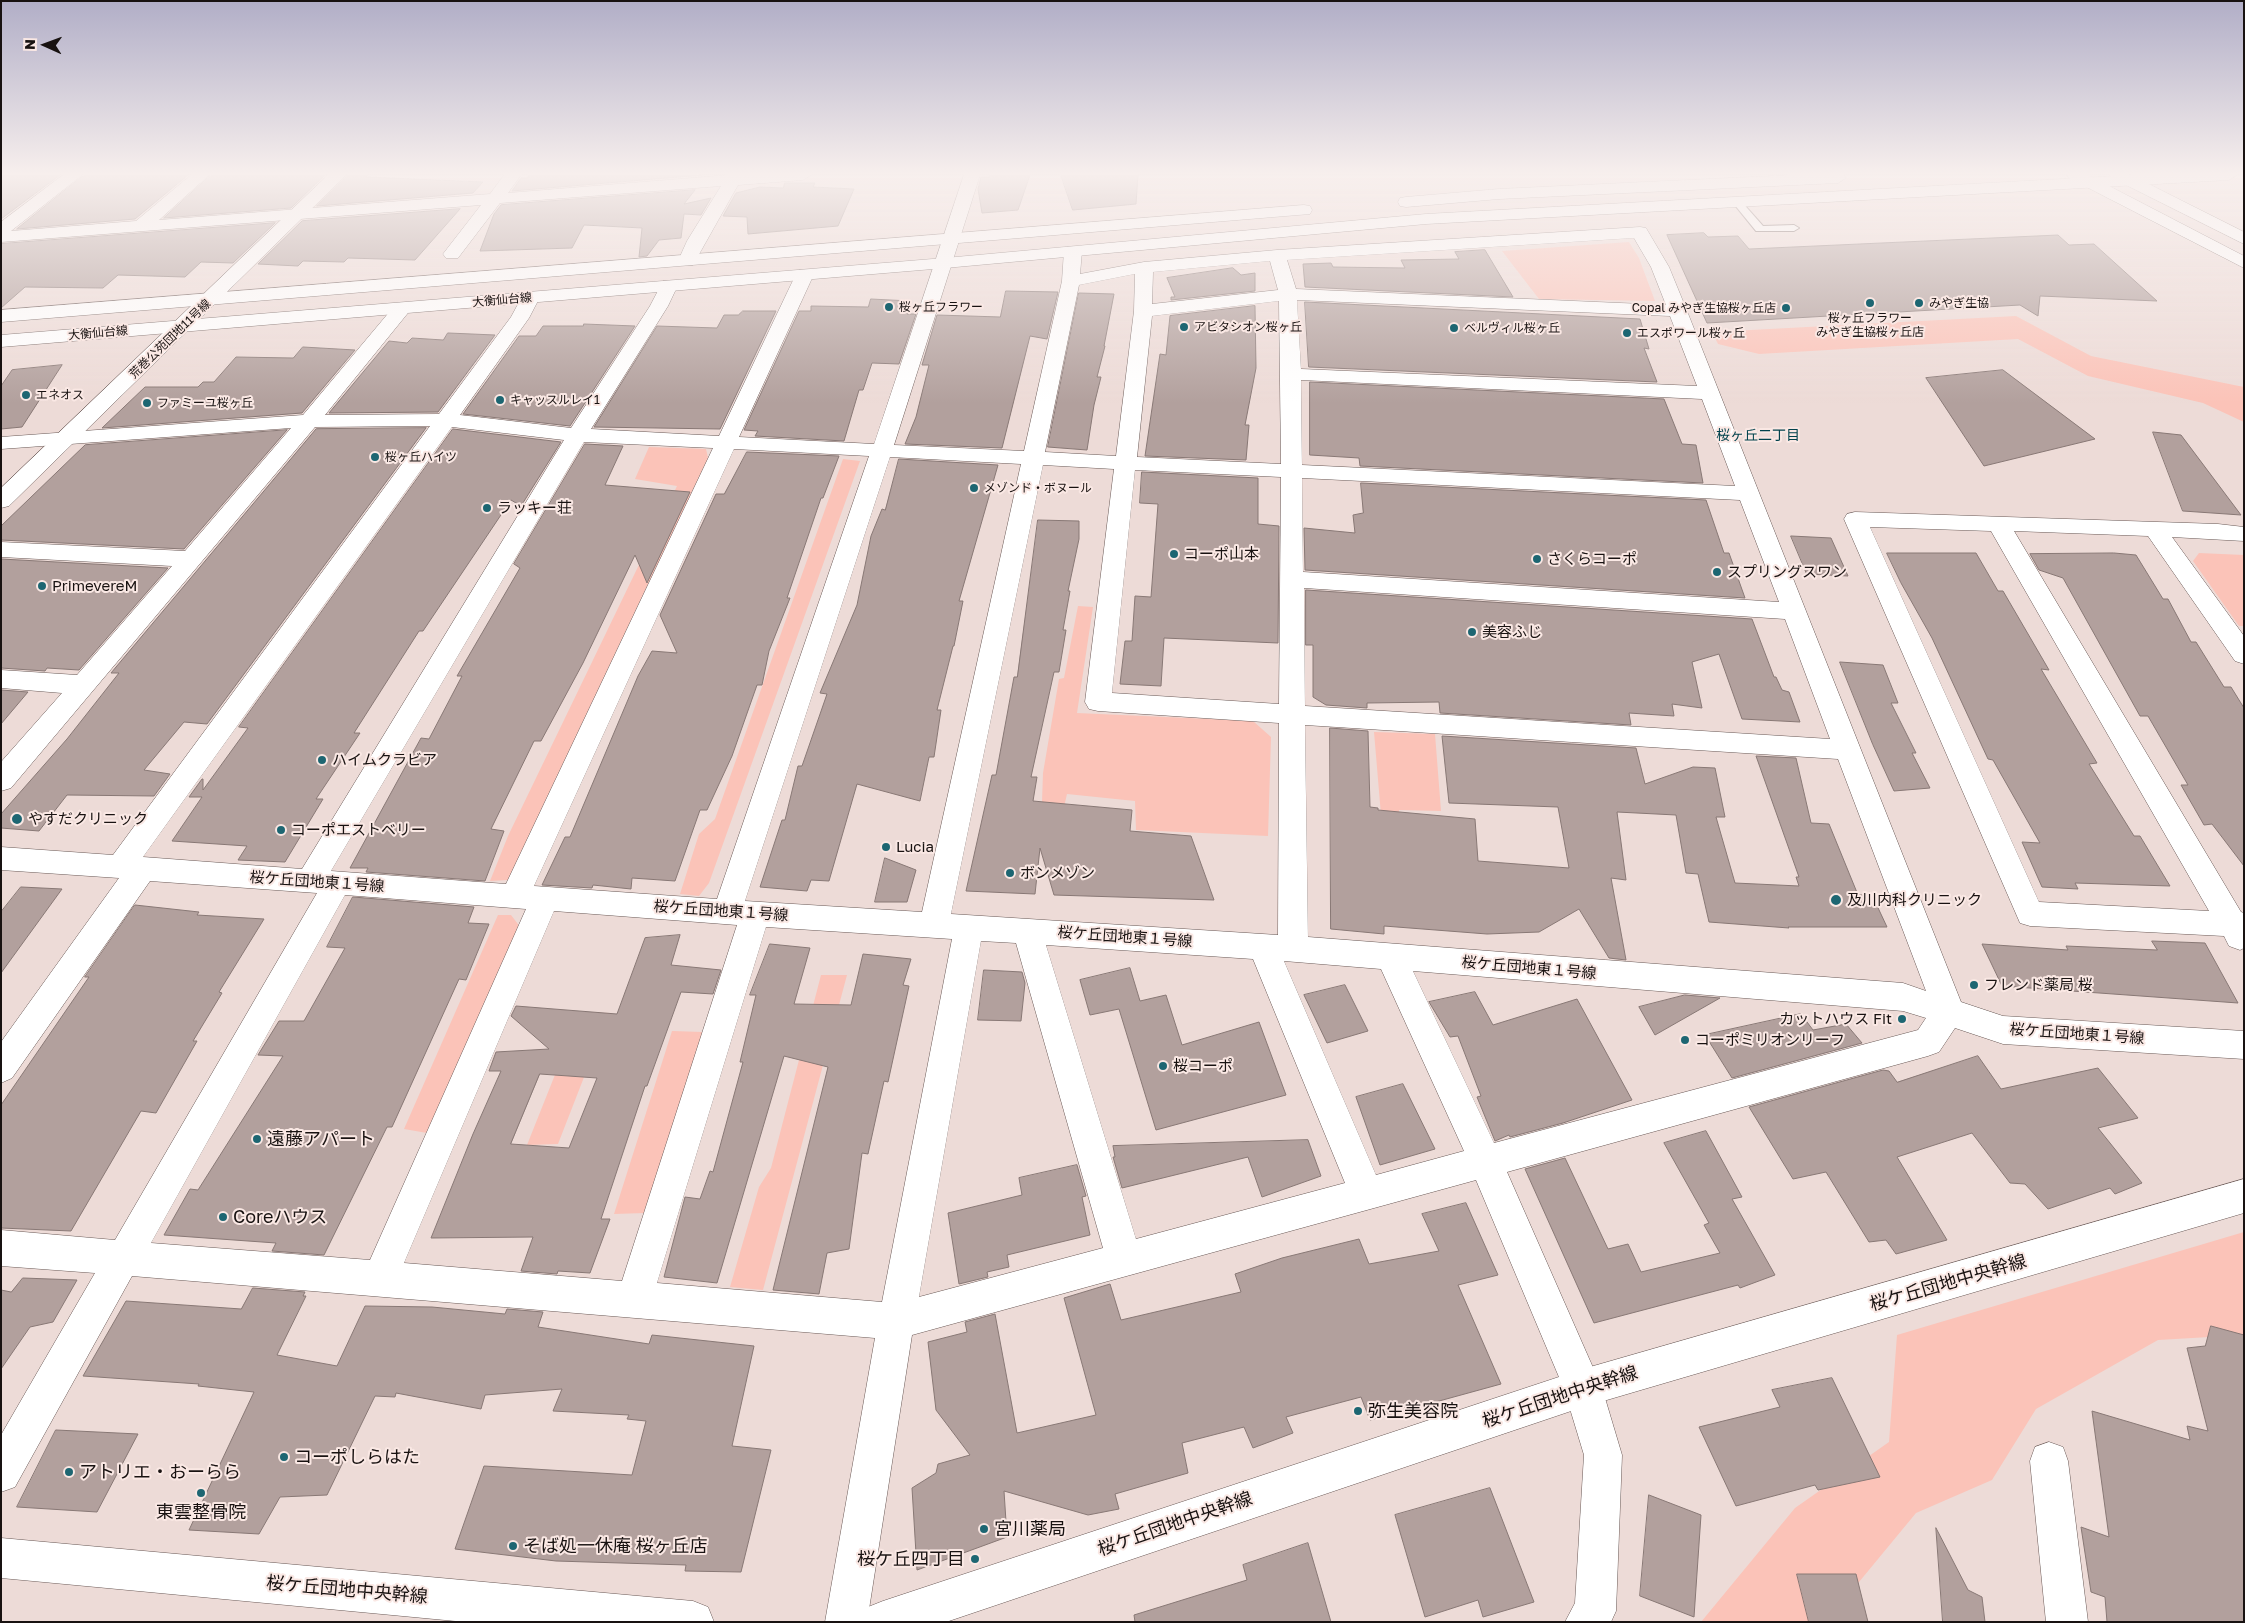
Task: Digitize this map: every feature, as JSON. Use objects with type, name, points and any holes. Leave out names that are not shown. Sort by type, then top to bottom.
[{"type":"street","name":"荒巻公苑団地11号線","points":[[1,501],[260,251]]},
{"type":"street","points":[[452,254],[454,251]]},
{"type":"street","points":[[688,261],[692,251]]},
{"type":"street","name":"大衡仙台線","points":[[1,316],[817,251]]},
{"type":"street","points":[[634,1300],[741,913],[882,450],[949,251]]},
{"type":"street","points":[[934,924],[1071,281],[1073,251]]},
{"type":"street","name":"大衡仙台線","points":[[1,341],[1073,251]]},
{"type":"street","points":[[1071,281],[1144,267],[1344,251]]},
{"type":"street","points":[[1,1248],[896,1321],[1928,1042],[1949,1011],[1678,311],[1660,267],[1651,251]]},
{"type":"street","points":[[2220,251],[2244,263]]},
{"type":"street","points":[[1277,255],[1288,294],[1291,374],[1290,471],[1293,713],[1278,948],[1367,1194]]},
{"type":"street","points":[[1144,267],[1143,311],[1098,702],[1848,750]]},
{"type":"street","points":[[379,1280],[530,898],[727,442],[805,274]]},
{"type":"street","points":[[1,1473],[124,1259],[323,882],[578,435],[659,306],[669,285]]},
{"type":"street","points":[[1143,311],[1288,294],[1678,311]]},
{"type":"street","points":[[1,1068],[131,868],[446,420],[520,318],[531,297]]},
{"type":"street","points":[[1,781],[309,421],[403,308]]},
{"type":"street","points":[[1291,374],[1710,393]]},
{"type":"street","points":[[1,443],[309,421],[446,420],[578,435],[1749,494]]},
{"type":"street","points":[[2240,931],[2030,914],[1855,519],[2155,529],[2244,534]]},
{"type":"street","points":[[1998,524],[2240,931]]},
{"type":"street","points":[[2155,529],[2244,655]]},
{"type":"street","points":[[1,549],[191,559]]},
{"type":"street","points":[[1291,579],[1794,611]]},
{"type":"street","points":[[1,679],[84,685]]},
{"type":"street","name":"桜ケ丘団地東１号線","points":[[1,858],[741,913],[934,924],[1278,948],[1903,997],[2003,1030],[2244,1045]]},
{"type":"street","points":[[846,1622],[896,1321],[968,927]]},
{"type":"street","points":[[1028,931],[1124,1259]]},
{"type":"street","points":[[1391,957],[1485,1161],[1583,1388],[1604,1455],[1595,1611],[1586,1622]]},
{"type":"street","name":"桜ケ丘団地中央幹線","points":[[905,1618],[1583,1388],[2244,1196]]},
{"type":"street","points":[[2049,1461],[2067,1622]]},
{"type":"street","name":"桜ケ丘団地中央幹線","points":[[1,1558],[672,1621]]},
{"type":"shaded area","points":[[1502,251],[1634,251],[1655,301],[1539,299]]},
{"type":"shaded area","points":[[2016,316],[2091,356],[2244,387],[2244,422],[2203,403],[2088,376],[2018,339],[1759,354],[1718,344],[1712,332]]},
{"type":"shaded area","points":[[649,447],[706,449],[708,458],[508,880],[490,881],[508,836],[677,486],[635,479]]},
{"type":"shaded area","points":[[843,459],[860,461],[709,883],[699,896],[680,894],[699,834],[715,819]]},
{"type":"shaded area","points":[[2199,553],[2244,555],[2244,626],[2239,626],[2193,561]]},
{"type":"shaded area","points":[[1078,606],[1093,607],[1077,713],[1253,721],[1271,737],[1268,836],[1136,830],[1135,801],[1067,794],[1057,837],[1042,802],[1043,773],[1059,679],[1064,678]]},
{"type":"shaded area","points":[[1374,732],[1435,734],[1441,811],[1399,810],[1403,867],[1386,874]]},
{"type":"shaded area","points":[[498,915],[511,915],[521,928],[433,1134],[404,1129]]},
{"type":"shaded area","points":[[821,975],[847,975],[763,1290],[730,1287],[759,1187],[771,1168]]},
{"type":"shaded area","points":[[580,1012],[609,1013],[558,1144],[527,1145]]},
{"type":"shaded area","points":[[672,1031],[703,1032],[645,1213],[614,1214]]},
{"type":"shaded area","points":[[2244,1232],[2244,1335],[2158,1340],[2036,1409],[1992,1480],[1916,1513],[1826,1622],[1701,1622],[1795,1508],[1889,1442],[1897,1335]]},
{"type":"building","points":[[1,251],[246,251],[233,263],[201,262],[185,277],[118,275],[103,288],[25,287],[1,308]]},
{"type":"building","points":[[272,251],[423,251],[415,260],[348,258],[344,262],[303,261],[298,266],[258,264]]},
{"type":"building","points":[[640,251],[651,251],[647,256],[639,257]]},
{"type":"building","points":[[1485,251],[1513,297],[1305,287],[1303,264],[1331,263],[1333,267],[1405,268],[1401,260],[1459,259],[1455,252]]},
{"type":"building","name":"みやぎ生協","points":[[1674,251],[2101,251],[2157,301],[2040,296],[2038,316],[2020,305],[1707,323]]},
{"type":"building","points":[[1233,268],[1241,275],[1255,273],[1255,291],[1171,300],[1171,297],[1175,297],[1167,278]]},
{"type":"building","points":[[1006,291],[1058,292],[1047,339],[1030,336],[1002,448],[905,444],[916,417],[929,365],[922,365],[937,315],[1000,317]]},
{"type":"building","points":[[1079,293],[1114,294],[1105,346],[1097,377],[1101,377],[1094,405],[1087,450],[1048,447]]},
{"type":"building","points":[[871,299],[910,301],[907,314],[916,314],[899,364],[872,363],[863,390],[859,390],[844,441],[755,436],[758,431],[744,430],[799,311],[811,311],[811,306],[868,307]]},
{"type":"building","points":[[1305,302],[1640,319],[1649,349],[1644,348],[1657,382],[1309,367]]},
{"type":"building","points":[[1255,306],[1256,368],[1245,425],[1249,425],[1246,460],[1145,456],[1160,354],[1166,355],[1170,316]]},
{"type":"building","points":[[743,311],[776,311],[720,429],[594,427],[657,326],[717,328],[724,315],[738,315]]},
{"type":"building","points":[[584,324],[635,326],[570,426],[463,414],[519,336],[536,336],[543,326],[583,326]]},
{"type":"building","points":[[448,333],[495,335],[438,412],[329,413],[389,341],[407,343],[412,338],[443,340]]},
{"type":"building","points":[[303,347],[355,350],[302,413],[102,428],[145,387],[198,387],[203,382],[214,382],[236,357],[293,358]]},
{"type":"building","points":[[62,365],[22,427],[1,429],[1,386],[12,370]]},
{"type":"building","points":[[2003,370],[2095,439],[1984,466],[1926,378]]},
{"type":"building","points":[[1310,382],[1664,399],[1682,444],[1696,445],[1703,483],[1360,466],[1359,458],[1310,455]]},
{"type":"building","points":[[426,428],[207,724],[184,722],[144,770],[170,774],[154,796],[67,795],[39,831],[1,828],[1,814],[67,739],[119,673],[111,673],[316,429]]},
{"type":"building","points":[[453,429],[561,442],[521,506],[511,500],[423,631],[419,631],[354,733],[360,733],[316,799],[323,799],[285,862],[238,860],[247,846],[172,841],[202,797],[189,797],[202,779],[203,790],[248,728],[239,727]]},
{"type":"building","points":[[287,430],[184,549],[1,540],[1,526],[85,445]]},
{"type":"building","points":[[2153,432],[2181,435],[2241,515],[2183,511]]},
{"type":"building","points":[[585,444],[623,446],[605,485],[690,492],[647,583],[635,555],[583,663],[541,741],[534,741],[491,829],[504,831],[485,881],[366,872],[368,868],[350,868],[421,738],[429,739],[462,676],[457,676],[520,568],[514,564]]},
{"type":"building","points":[[747,452],[839,456],[823,498],[821,498],[787,598],[790,598],[769,651],[762,685],[757,685],[732,756],[707,810],[700,810],[675,881],[632,878],[631,889],[593,885],[592,888],[542,885],[565,837],[570,837],[638,676],[652,651],[677,653],[660,615],[716,494],[724,494]]},
{"type":"building","points":[[899,459],[998,465],[959,601],[963,601],[954,646],[937,710],[941,710],[934,757],[929,757],[920,801],[857,784],[829,881],[811,880],[807,891],[760,887],[782,820],[785,820],[798,766],[802,766],[827,694],[820,693],[857,605],[871,536],[882,509],[885,510]]},
{"type":"building","points":[[1142,472],[1258,478],[1258,524],[1279,526],[1278,643],[1164,638],[1161,686],[1120,684],[1125,641],[1132,641],[1135,596],[1151,597],[1158,504],[1140,503]]},
{"type":"building","points":[[1361,483],[1706,500],[1724,553],[1729,553],[1745,598],[1305,570],[1304,528],[1355,533],[1353,515],[1363,513]]},
{"type":"building","points":[[1038,520],[1079,521],[1079,539],[1068,591],[1070,591],[1063,630],[1066,630],[1059,672],[1054,672],[1031,777],[1037,777],[1033,801],[1132,810],[1130,831],[1191,836],[1214,900],[1054,895],[1040,848],[1035,894],[966,891],[992,775],[996,775],[1014,677],[1017,677]]},
{"type":"building","points":[[1791,536],[1831,538],[1848,576],[1807,574]]},
{"type":"building","points":[[1887,553],[1976,553],[1998,591],[2003,591],[2049,670],[2041,669],[2097,763],[2089,764],[2134,836],[2140,836],[2170,886],[2075,883],[2078,889],[2042,887],[2022,842],[2040,843],[1993,760],[1988,759],[1932,638],[1901,583]]},
{"type":"building","points":[[2114,553],[2136,555],[2163,599],[2168,599],[2191,642],[2196,642],[2224,687],[2231,687],[2244,708],[2244,866],[2212,824],[2204,825],[2181,785],[2188,785],[2148,716],[2140,716],[2063,578],[2039,570],[2030,554]]},
{"type":"building","points":[[1,559],[168,568],[79,670],[47,668],[45,671],[1,668]]},
{"type":"building","points":[[1306,590],[1752,619],[1774,677],[1776,677],[1782,690],[1789,692],[1800,722],[1742,719],[1719,654],[1692,662],[1702,708],[1672,704],[1674,716],[1629,713],[1631,725],[1440,713],[1439,702],[1367,703],[1367,708],[1326,705],[1313,697],[1313,645],[1306,645]]},
{"type":"building","points":[[1840,662],[1883,665],[1898,703],[1891,703],[1916,753],[1912,753],[1930,788],[1894,791],[1873,745]]},
{"type":"building","points":[[1,690],[28,692],[1,724]]},
{"type":"building","points":[[1330,728],[1368,731],[1370,807],[1378,808],[1378,810],[1475,819],[1478,861],[1569,868],[1558,807],[1449,803],[1442,736],[1636,748],[1645,784],[1693,767],[1715,768],[1725,817],[1716,817],[1735,883],[1799,886],[1796,877],[1799,877],[1756,756],[1796,758],[1811,823],[1829,824],[1858,895],[1872,895],[1887,927],[1789,928],[1709,922],[1698,874],[1686,873],[1676,815],[1617,812],[1626,880],[1611,878],[1626,960],[1609,958],[1579,909],[1539,932],[1487,934],[1384,926],[1384,934],[1331,929]]},
{"type":"building","points":[[885,858],[916,870],[907,902],[875,902]]},
{"type":"building","points":[[21,887],[62,889],[1,973],[1,912]]},
{"type":"building","points":[[353,897],[474,907],[468,923],[489,924],[466,980],[459,979],[392,1127],[387,1127],[324,1255],[272,1251],[276,1243],[164,1235],[190,1189],[198,1190],[283,1056],[258,1055],[279,1021],[304,1021],[345,948],[327,947]]},
{"type":"building","points":[[135,905],[199,912],[197,915],[264,919],[219,992],[222,993],[193,1041],[197,1041],[156,1113],[141,1111],[71,1231],[1,1228],[1,1105],[89,977],[85,977]]},
{"type":"building","points":[[680,935],[671,965],[721,970],[713,994],[681,992],[647,1086],[645,1086],[601,1219],[610,1219],[590,1273],[558,1271],[557,1274],[521,1271],[533,1237],[431,1238],[501,1071],[489,1071],[496,1052],[549,1049],[511,1016],[516,1006],[617,1014],[645,938]],"holes":[[[540,1074],[597,1078],[569,1148],[511,1144]]]},
{"type":"building","points":[[2152,941],[2205,943],[2238,1003],[2002,986],[1982,944],[2068,950],[2066,946],[2157,950]]},
{"type":"building","points":[[770,944],[810,948],[794,1004],[851,1005],[863,954],[911,959],[903,985],[909,986],[888,1082],[884,1081],[868,1154],[862,1153],[849,1249],[827,1253],[819,1294],[773,1290],[828,1067],[784,1056],[717,1283],[664,1277],[685,1197],[700,1199],[710,1171],[713,1172],[743,1062],[740,1062],[756,995],[750,995]]},
{"type":"building","points":[[1130,968],[1140,1001],[1166,995],[1182,1045],[1259,1022],[1286,1095],[1156,1130],[1119,1009],[1090,1015],[1080,980]]},
{"type":"building","points":[[984,970],[1022,972],[1025,983],[1021,1021],[978,1020]]},
{"type":"building","points":[[1345,985],[1368,1031],[1327,1043],[1304,995]]},
{"type":"building","points":[[1475,992],[1493,1025],[1577,999],[1632,1100],[1563,1123],[1510,1137],[1509,1135],[1495,1141],[1477,1097],[1481,1096],[1458,1036],[1450,1037],[1429,1002]]},
{"type":"building","points":[[1685,995],[1720,998],[1655,1035],[1639,1007]]},
{"type":"building","points":[[1801,1014],[1813,1030],[1846,1024],[1862,1043],[1732,1078],[1705,1035]]},
{"type":"building","points":[[1978,1056],[2001,1089],[2098,1068],[2138,1118],[2098,1128],[2142,1183],[2115,1194],[2110,1188],[2048,1209],[2025,1184],[2010,1183],[1972,1133],[1897,1157],[1947,1240],[1896,1254],[1886,1240],[1869,1242],[1826,1172],[1793,1179],[1749,1107],[1883,1070],[1889,1071],[1897,1082]]},
{"type":"building","points":[[1403,1084],[1435,1149],[1380,1165],[1356,1097]]},
{"type":"building","points":[[1706,1131],[1742,1197],[1732,1199],[1775,1275],[1740,1288],[1738,1285],[1594,1323],[1525,1169],[1565,1158],[1608,1249],[1628,1244],[1641,1272],[1720,1253],[1704,1225],[1709,1223],[1664,1143]]},
{"type":"building","points":[[1308,1140],[1321,1176],[1262,1197],[1248,1157],[1122,1188],[1113,1157],[1115,1157],[1113,1146]]},
{"type":"building","points":[[1077,1165],[1086,1196],[1082,1197],[1090,1235],[1007,1255],[1009,1267],[987,1272],[988,1277],[959,1284],[948,1213],[1022,1195],[1019,1178]]},
{"type":"building","points":[[1466,1203],[1498,1275],[1458,1285],[1501,1384],[1370,1420],[1361,1397],[1286,1417],[1293,1433],[1253,1448],[1244,1427],[1182,1443],[1188,1473],[1115,1494],[1119,1509],[1088,1515],[1004,1491],[1007,1537],[917,1570],[912,1488],[936,1473],[938,1464],[970,1455],[936,1410],[928,1342],[967,1332],[965,1322],[995,1314],[1017,1433],[1096,1415],[1064,1298],[1110,1284],[1121,1320],[1241,1292],[1235,1274],[1282,1258],[1359,1239],[1369,1264],[1439,1251],[1422,1214]]},
{"type":"building","points":[[23,1278],[77,1280],[53,1322],[30,1327],[1,1369],[1,1290],[11,1292]]},
{"type":"building","points":[[253,1288],[305,1292],[303,1296],[306,1296],[277,1355],[337,1366],[365,1306],[432,1307],[505,1314],[507,1309],[543,1312],[538,1327],[649,1344],[652,1335],[754,1346],[732,1446],[771,1450],[741,1572],[685,1571],[686,1565],[556,1561],[455,1549],[484,1466],[632,1475],[646,1421],[627,1419],[629,1415],[553,1411],[562,1389],[485,1395],[481,1409],[396,1393],[395,1397],[375,1396],[327,1495],[280,1497],[259,1534],[189,1530],[254,1392],[198,1386],[199,1384],[83,1376],[126,1301],[241,1309]]},
{"type":"building","points":[[2211,1326],[2244,1335],[2244,1622],[2107,1622],[2105,1597],[2091,1592],[2081,1527],[2109,1537],[2092,1411],[2190,1440],[2187,1426],[2208,1431],[2187,1348],[2205,1346]]},
{"type":"building","points":[[1832,1378],[1880,1477],[1818,1490],[1815,1485],[1736,1506],[1699,1427],[1780,1407],[1772,1390]]},
{"type":"building","points":[[56,1430],[138,1434],[97,1512],[17,1507]]},
{"type":"building","points":[[1490,1488],[1534,1602],[1483,1617],[1478,1600],[1425,1617],[1395,1515]]},
{"type":"building","points":[[1649,1495],[1701,1515],[1694,1617],[1640,1596]]},
{"type":"building","points":[[1936,1528],[1968,1590],[1982,1597],[1985,1622],[1943,1622]]},
{"type":"building","points":[[1308,1543],[1331,1622],[1135,1622],[1134,1615],[1247,1580],[1243,1565]]},
{"type":"building","points":[[1797,1574],[1856,1574],[1868,1622],[1809,1622]]},
{"type":"place","name":"桜ヶ丘フラワー みやぎ生協桜ヶ丘店","points":[[1870,303]]},
{"type":"place","name":"みやぎ生協","points":[[1919,303]]},
{"type":"place","name":"桜ヶ丘フラワー","points":[[889,307]]},
{"type":"place","name":"Copal みやぎ生協桜ヶ丘店","points":[[1786,308]]},
{"type":"place","name":"アビタシオン桜ヶ丘","points":[[1184,327]]},
{"type":"place","name":"ベルヴィル桜ヶ丘","points":[[1454,328]]},
{"type":"place","name":"エスポワール桜ヶ丘","points":[[1627,333]]},
{"type":"place","name":"エネオス","points":[[26,395]]},
{"type":"place","name":"キャッスルレイ1","points":[[500,400]]},
{"type":"place","name":"ファミーユ桜ヶ丘","points":[[147,403]]},
{"type":"place","name":"桜ヶ丘ハイツ","points":[[375,457]]},
{"type":"place","name":"メゾンド・ボヌール","points":[[974,488]]},
{"type":"place","name":"ラッキー荘","points":[[487,508]]},
{"type":"place","name":"コーポ山本","points":[[1174,554]]},
{"type":"place","name":"さくらコーポ","points":[[1537,559]]},
{"type":"place","name":"スプリングスワン","points":[[1717,572]]},
{"type":"place","name":"PrimevereM","points":[[42,586]]},
{"type":"place","name":"美容ふじ","points":[[1472,632]]},
{"type":"place","name":"ハイムクラビア","points":[[322,760]]},
{"type":"place","name":"やすだクリニック","points":[[17,819]]},
{"type":"place","name":"コーポエストベリー","points":[[281,830]]},
{"type":"place","name":"Lucia","points":[[886,847]]},
{"type":"place","name":"ボンメゾン","points":[[1010,873]]},
{"type":"place","name":"及川内科クリニック","points":[[1836,900]]},
{"type":"place","name":"フレンド薬局 桜","points":[[1974,985]]},
{"type":"place","name":"カットハウス Fit","points":[[1902,1019]]},
{"type":"place","name":"コーポミリオンリーフ","points":[[1685,1040]]},
{"type":"place","name":"桜コーポ","points":[[1163,1066]]},
{"type":"place","name":"遠藤アパート","points":[[257,1139]]},
{"type":"place","name":"Coreハウス","points":[[223,1217]]},
{"type":"place","name":"弥生美容院","points":[[1358,1411]]},
{"type":"place","name":"コーポしらはた","points":[[284,1457]]},
{"type":"place","name":"アトリエ・おーらら","points":[[69,1472]]},
{"type":"place","name":"東雲整骨院","points":[[201,1493]]},
{"type":"place","name":"宮川薬局","points":[[984,1529]]},
{"type":"place","name":"そば処一休庵 桜ヶ丘店","points":[[513,1546]]},
{"type":"place","name":"桜ケ丘四丁目","points":[[975,1559]]},
{"type":"district","name":"桜ヶ丘二丁目","points":[[1758,436]]}]
